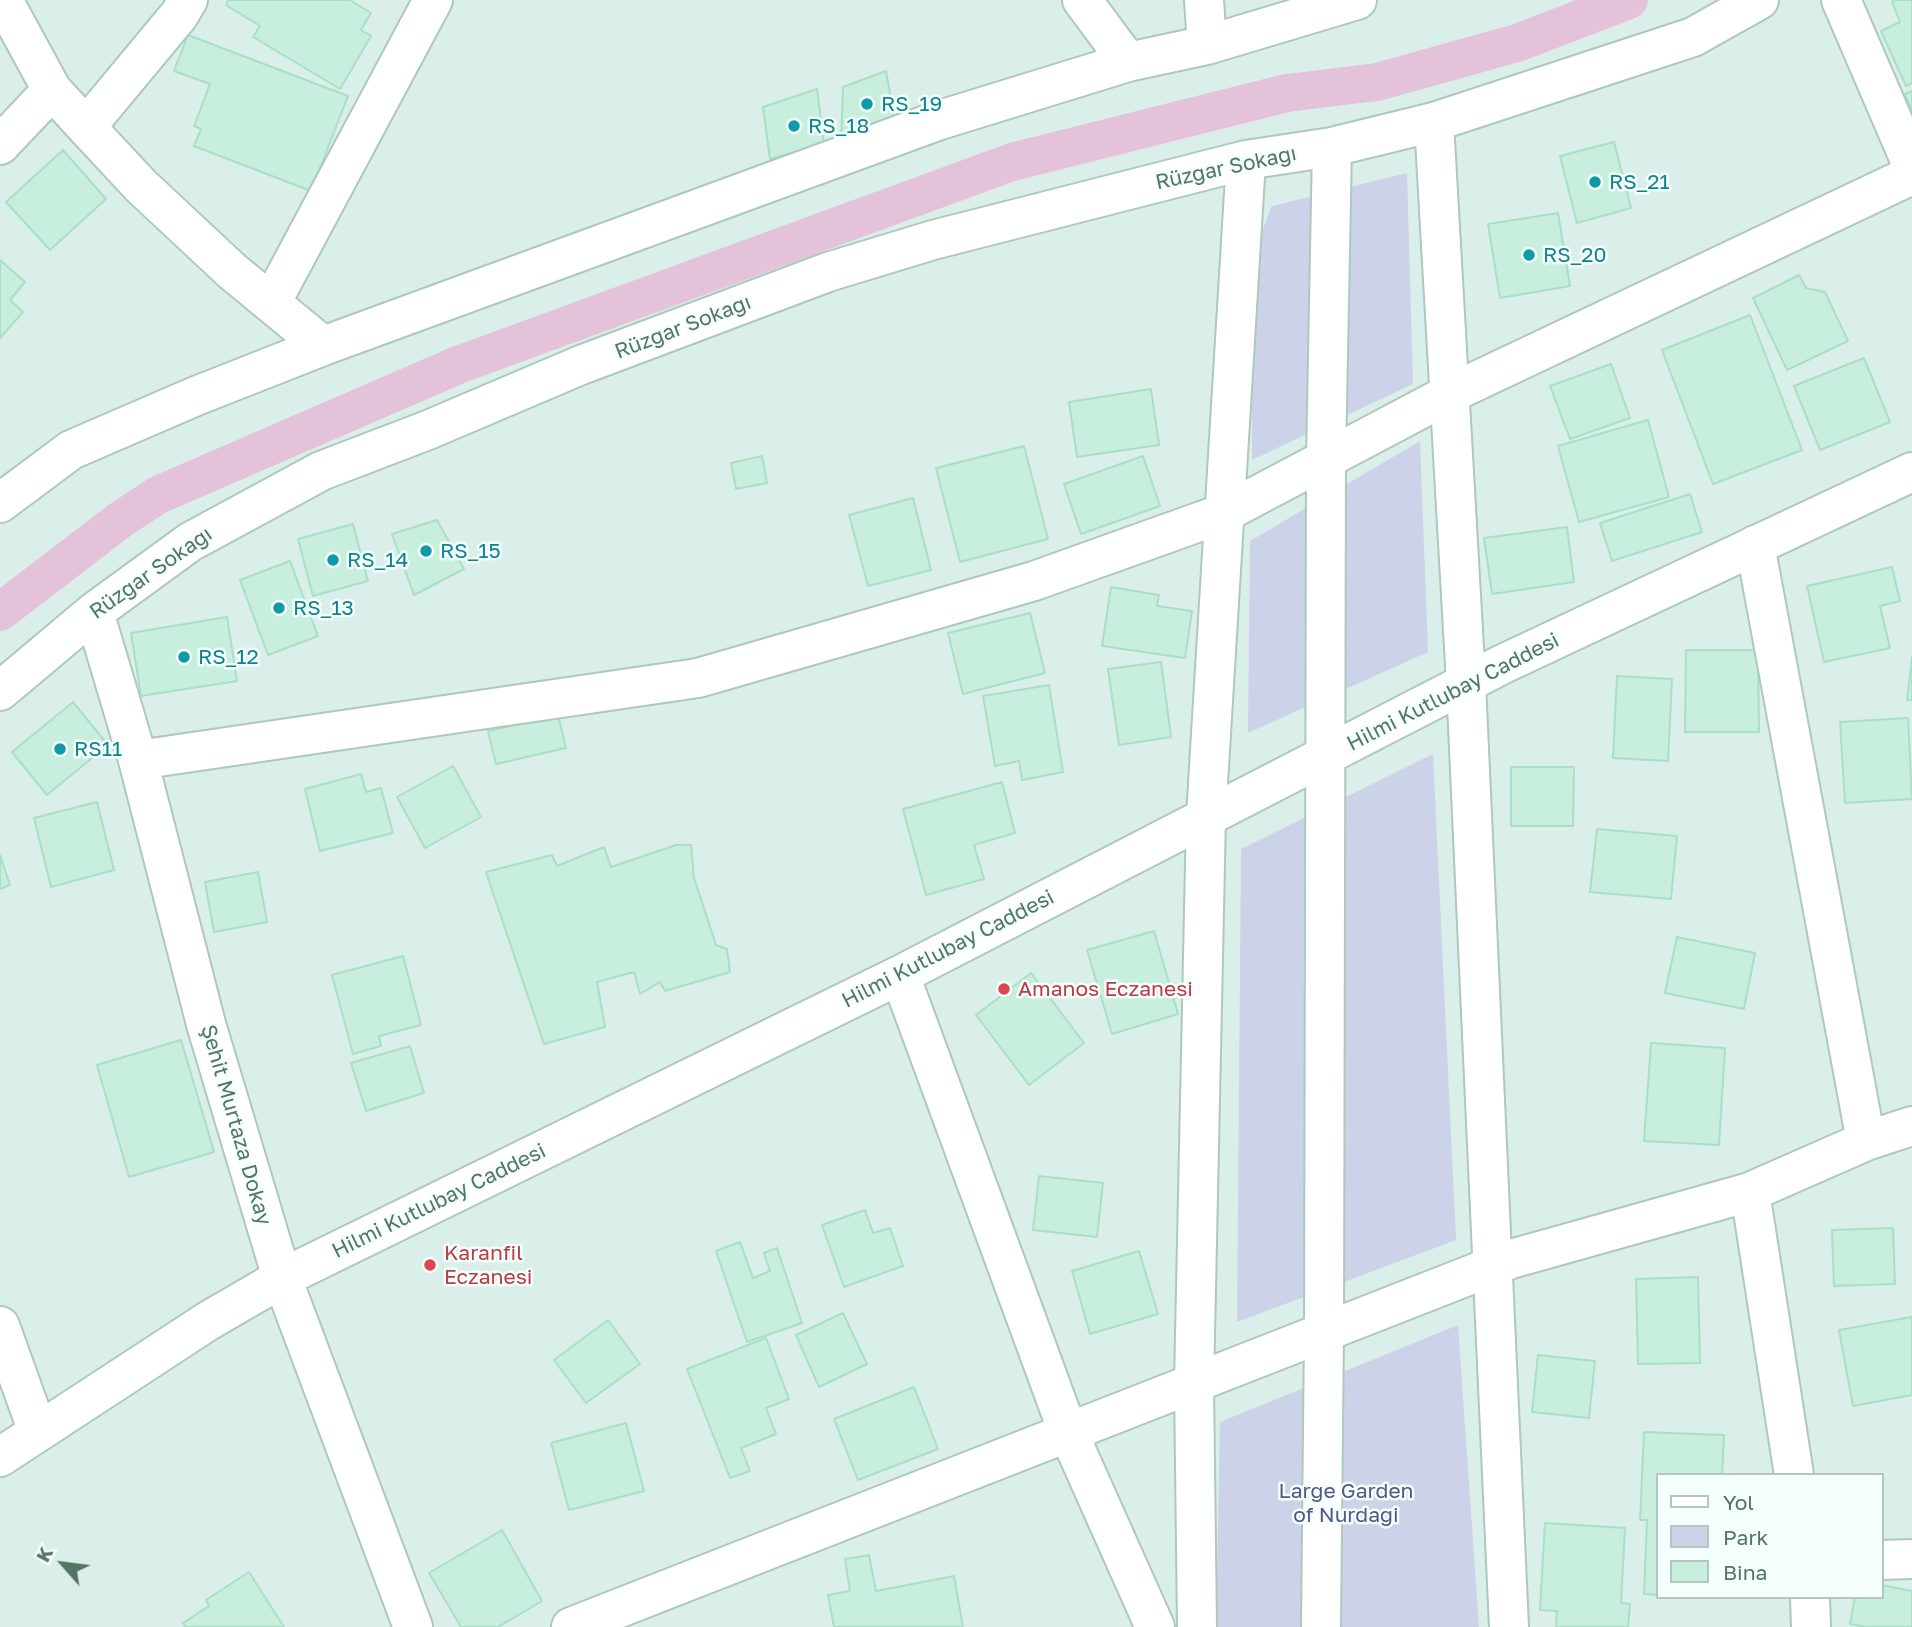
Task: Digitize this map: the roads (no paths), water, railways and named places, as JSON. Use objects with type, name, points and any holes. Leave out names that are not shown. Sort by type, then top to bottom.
[{"type":"street","points":[[3,0],[52,90],[86,127],[141,186],[232,271],[323,346]]},
{"type":"street","points":[[86,127],[179,15],[188,0]]},
{"type":"street","points":[[271,303],[433,0]]},
{"type":"street","points":[[1082,0],[1128,62]]},
{"type":"street","points":[[1204,0],[1207,45]]},
{"type":"street","name":"Rüzgar Sokağı","points":[[0,691],[94,612],[190,542],[321,471],[428,430],[581,365],[828,272],[933,240],[1247,160],[1332,147],[1434,122],[1693,37],[1759,0]]},
{"type":"street","points":[[1841,0],[1912,165]]},
{"type":"street","points":[[0,503],[71,450],[196,396],[323,346],[940,120],[1128,62],[1207,45],[1345,2]]},
{"type":"street","points":[[0,145],[52,90]]},
{"type":"street","points":[[1434,122],[1466,683],[1508,1627]]},
{"type":"street","points":[[1321,1627],[1326,459],[1332,147]]},
{"type":"street","points":[[1197,1627],[1194,1383],[1206,816],[1247,160]]},
{"type":"street","points":[[138,760],[698,678],[1034,580],[1224,513],[1449,394],[1912,175]]},
{"type":"street","name":"Hilmi Kutlubay Caddesi","points":[[0,1457],[208,1321],[282,1278],[900,975],[1516,658],[1912,472]]},
{"type":"street","points":[[1755,545],[1866,1141]]},
{"type":"street","name":"Şehit Murtaza Dokay","points":[[94,612],[138,760],[206,1024],[282,1278],[412,1627]]},
{"type":"street","points":[[900,975],[1068,1432],[1155,1627]]},
{"type":"street","points":[[570,1627],[1492,1266],[1750,1192],[1866,1141],[1912,1126]]},
{"type":"street","points":[[1750,1192],[1794,1473]]},
{"type":"street","points":[[0,1326],[38,1432]]},
{"type":"street","points":[[1884,1560],[1912,1559]]},
{"type":"street","points":[[1810,1599],[1811,1627]]},
{"type":"waterway","points":[[0,612],[120,520],[158,495],[458,365],[1012,162],[1287,93],[1377,82],[1517,43],[1629,0]]},
{"type":"place","name":"RS_19","points":[[867,104]]},
{"type":"place","name":"RS_18","points":[[794,126]]},
{"type":"place","name":"RS_21","points":[[1595,182]]},
{"type":"place","name":"RS_20","points":[[1529,255]]},
{"type":"place","name":"RS_15","points":[[426,551]]},
{"type":"place","name":"RS_14","points":[[333,560]]},
{"type":"place","name":"RS_13","points":[[279,608]]},
{"type":"place","name":"RS_12","points":[[184,657]]},
{"type":"place","name":"RS11","points":[[60,749]]},
{"type":"place","name":"Amanos Eczanesi","points":[[1004,989]]},
{"type":"place","name":"Karanfil Eczanesi","points":[[430,1265]]},
{"type":"park label","name":"Large Garden of Nurdagi","points":[[1346,1503]]}]
